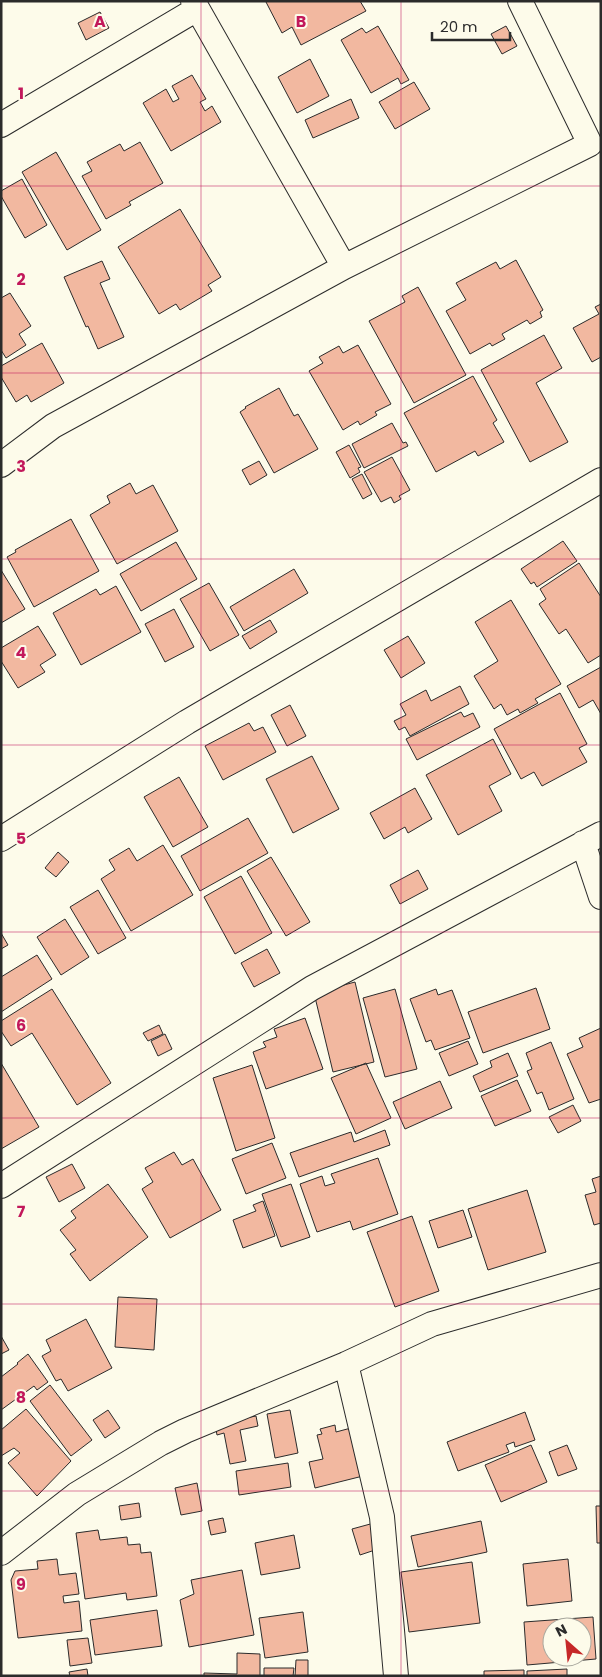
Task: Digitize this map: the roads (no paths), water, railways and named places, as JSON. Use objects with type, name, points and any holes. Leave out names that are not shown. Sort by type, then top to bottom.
[{"type":"street","points":[[1,464],[53,426],[344,266],[596,140],[520,1]]},
{"type":"street","points":[[1,125],[195,5],[344,266]]},
{"type":"street","points":[[1,839],[186,722],[601,480]]},
{"type":"street","points":[[1,1186],[312,988],[592,838],[601,897]]},
{"type":"street","points":[[1,1553],[78,1494],[161,1443],[185,1431],[346,1364],[432,1324],[601,1275]]},
{"type":"street","points":[[346,1364],[382,1517],[396,1676]]}]
